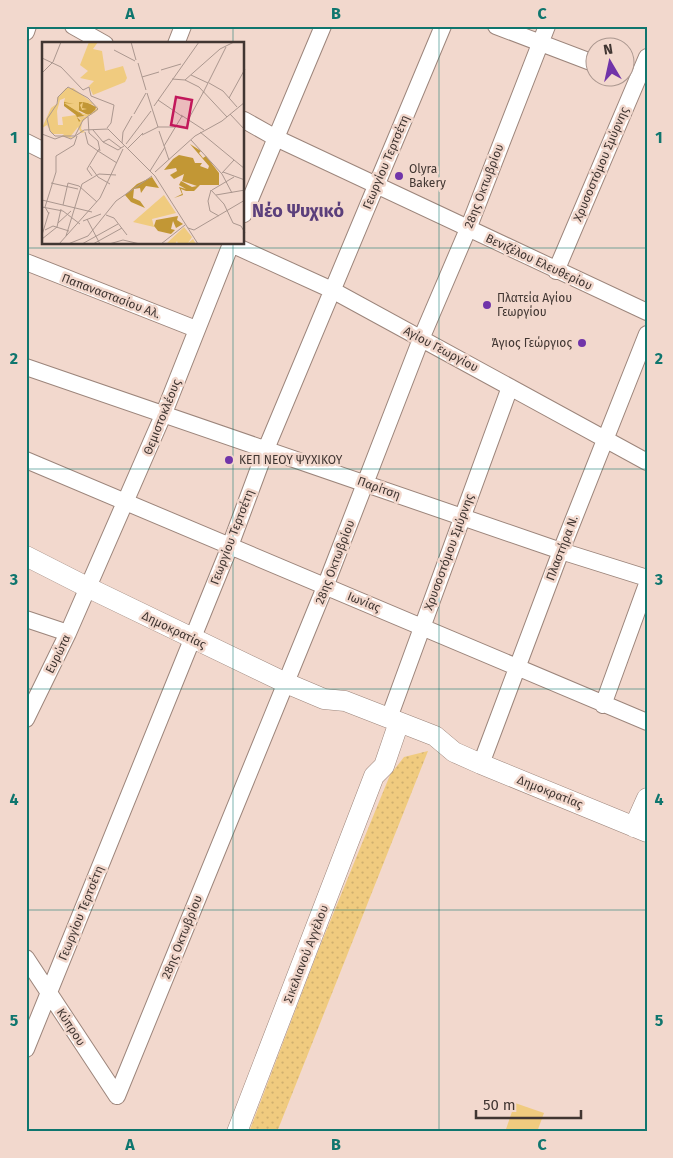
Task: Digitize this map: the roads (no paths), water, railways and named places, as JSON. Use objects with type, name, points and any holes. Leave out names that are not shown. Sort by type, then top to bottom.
[{"type":"street","points":[[26,32],[28,26]]},
{"type":"street","points":[[72,26],[101,42]]},
{"type":"street","points":[[177,42],[183,26]]},
{"type":"street","points":[[245,212],[323,26]]},
{"type":"street","name":"Γεωργίου Τερτσέτη","points":[[26,1049],[230,546],[266,449],[442,26]]},
{"type":"street","points":[[496,26],[586,60]]},
{"type":"street","name":"28ης Οκτωβρίου","points":[[117,1096],[326,587],[421,339],[468,229],[547,26]]},
{"type":"street","name":"Χρυσοστόμου Σμύρνης","points":[[636,79],[647,57]]},
{"type":"street","name":"Χρυσοστόμου Σμύρνης","points":[[556,271],[632,88]]},
{"type":"street","name":"Βενιζέλου Ελευθερίου","points":[[245,121],[276,138],[556,271],[647,312]]},
{"type":"street","points":[[26,142],[42,150]]},
{"type":"street","name":"Θεμιστοκλέους","points":[[88,588],[164,413],[231,245]]},
{"type":"street","name":"Αγίου Γεωργίου","points":[[233,245],[332,290],[647,462]]},
{"type":"street","name":"Παπαναστασίου Αλ.","points":[[26,262],[196,329]]},
{"type":"street","name":"Πλαστήρα Ν.","points":[[481,764],[561,551],[647,334]]},
{"type":"street","name":"Παρίτση","points":[[26,366],[461,517],[647,578]]},
{"type":"street","name":"Χρυσοστόμου Σμύρνης","points":[[392,726],[423,626],[461,517],[510,387]]},
{"type":"street","name":"Ιωνίας","points":[[26,460],[647,722]]},
{"type":"street","name":"Δημοκρατίας","points":[[26,556],[192,638],[324,699],[340,713],[392,726],[431,748],[454,752],[641,829]]},
{"type":"street","points":[[603,705],[647,584]]},
{"type":"street","name":"Ευρώτα","points":[[26,719],[88,588]]},
{"type":"street","points":[[26,619],[68,633]]},
{"type":"street","name":"Σικελιανού Αγγέλου","points":[[237,1132],[374,776],[384,766],[392,726]]},
{"type":"street","points":[[641,829],[647,798]]},
{"type":"street","name":"Κύπρου","points":[[26,958],[117,1096]]},
{"type":"place","name":"Olyra Bakery","points":[[399,176]]},
{"type":"place","name":"Πλατεία Αγίου Γεωργίου","points":[[487,305]]},
{"type":"place","name":"Άγιος Γεώργιος","points":[[582,343]]},
{"type":"place","name":"ΚΕΠ ΝΕΟΥ ΨΥΧΙΚΟΥ","points":[[229,460]]},
{"type":"district","name":"Νέο Ψυχικό","points":[[298,211]]}]
